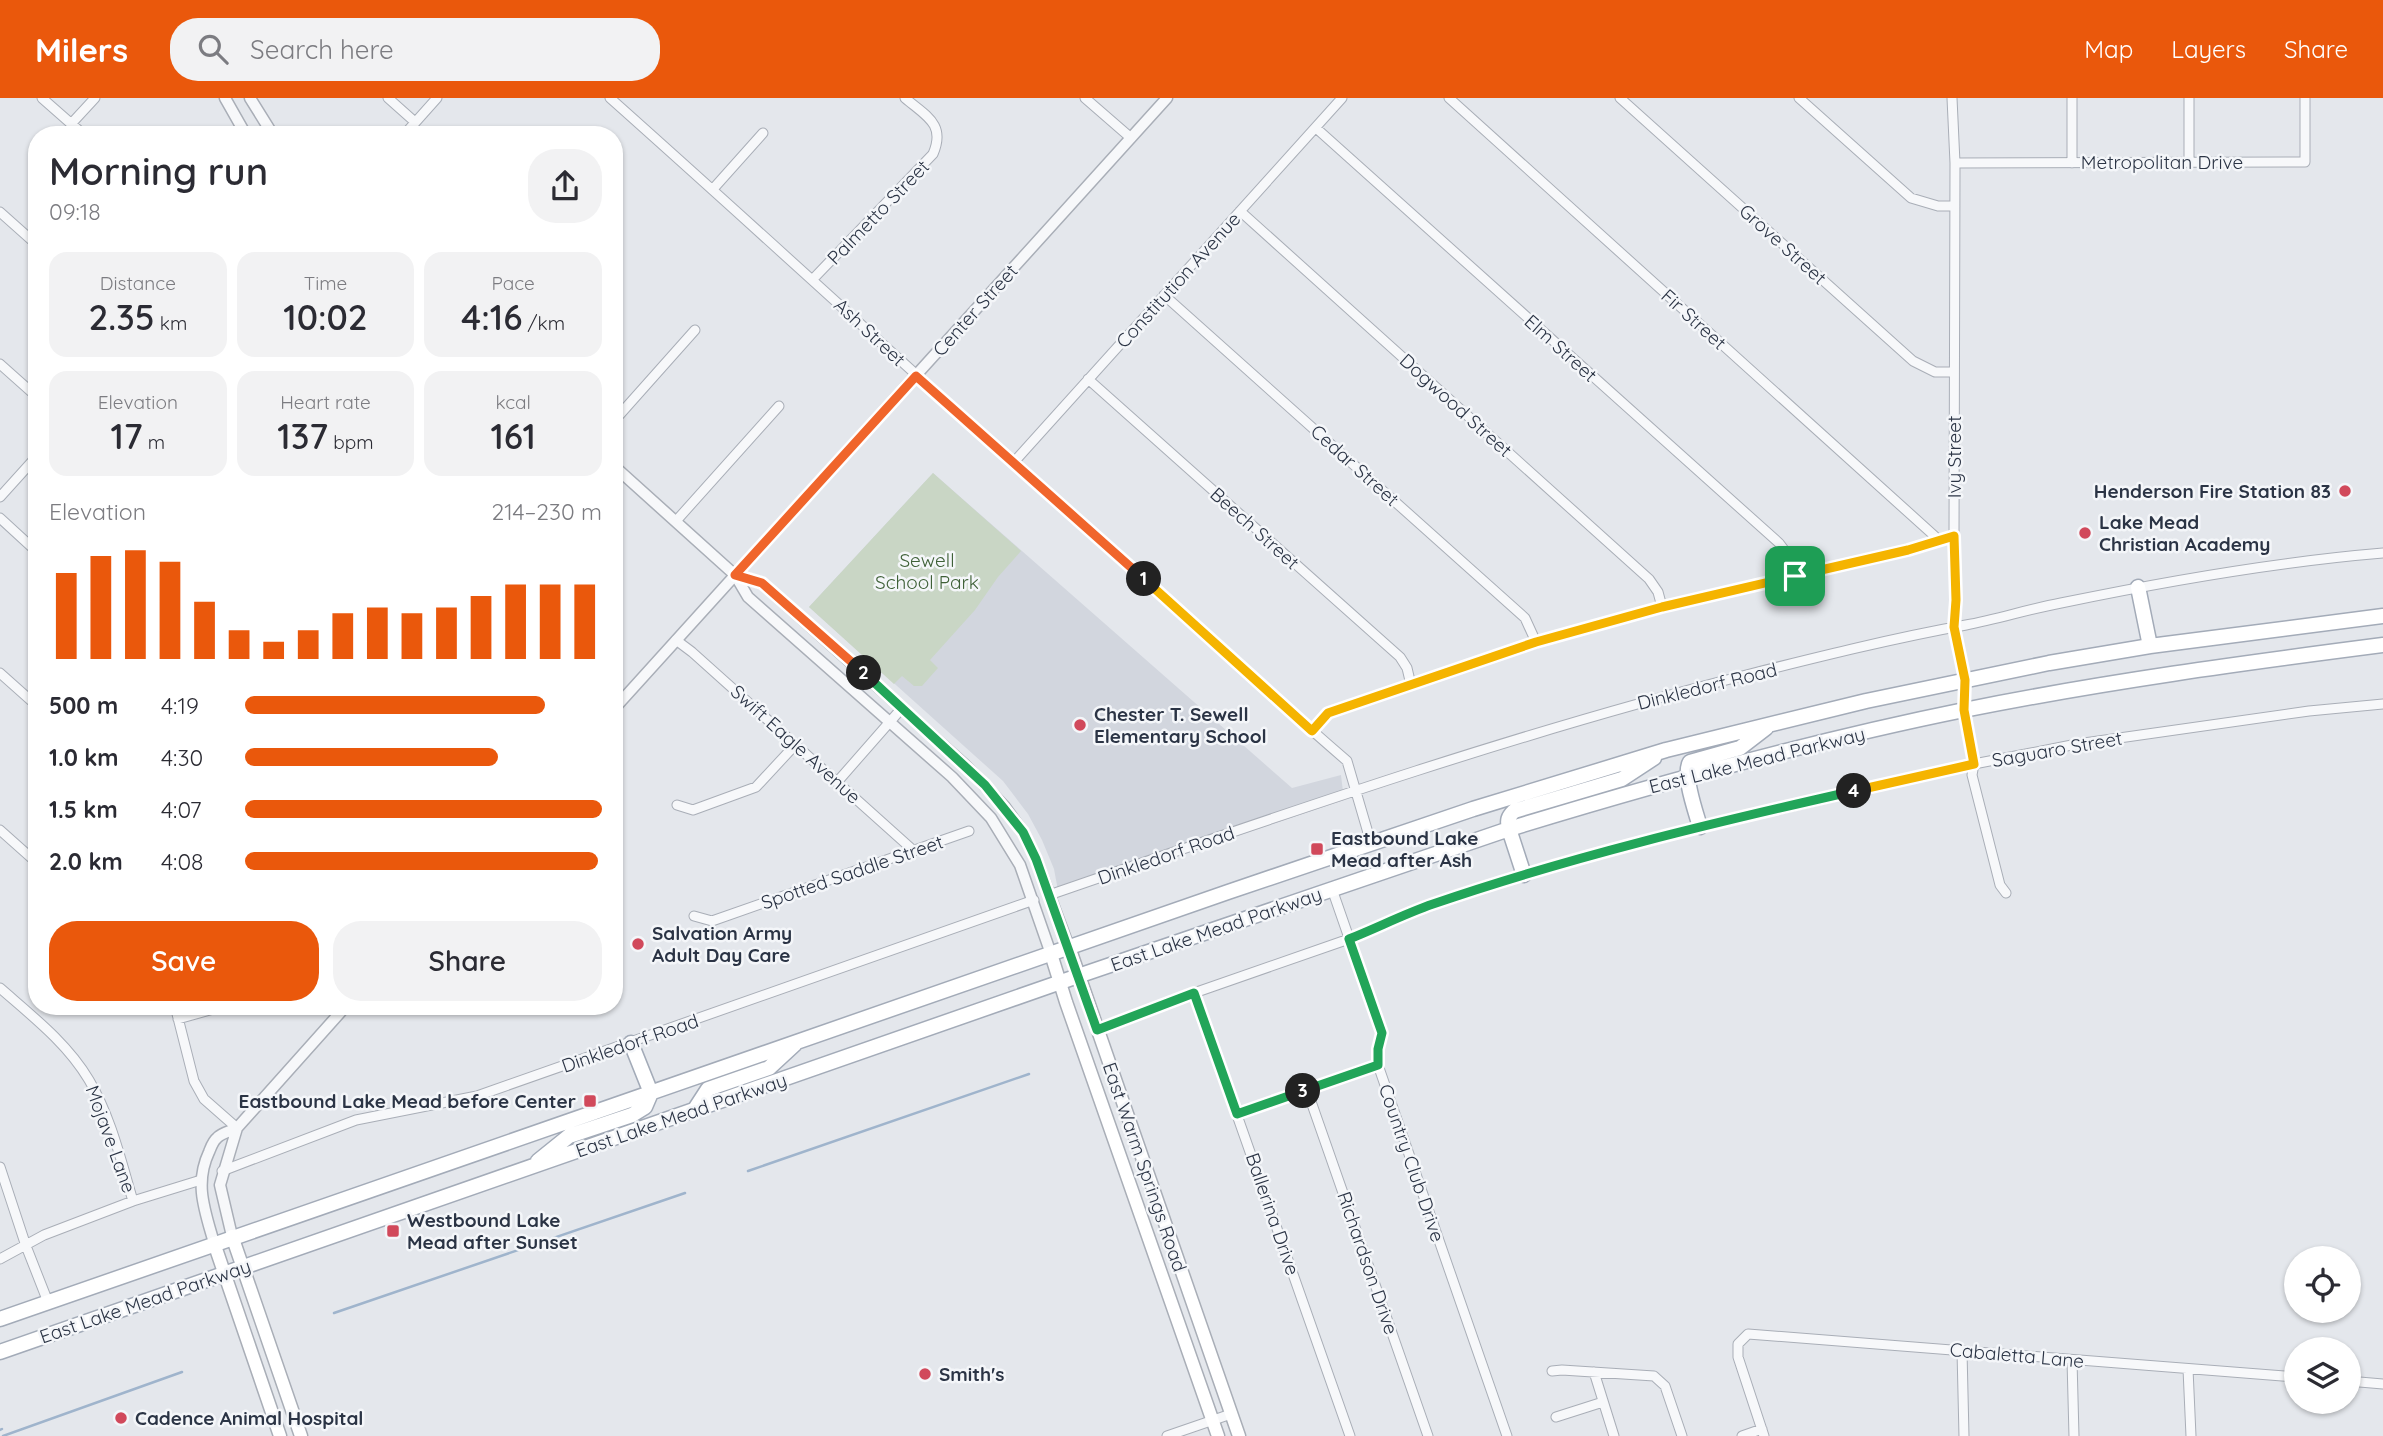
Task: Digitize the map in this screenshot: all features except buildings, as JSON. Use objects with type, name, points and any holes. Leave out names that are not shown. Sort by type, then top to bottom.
[{"type":"main road","points":[[2138,587],[2150,646]]},
{"type":"main road","name":"East Lake Mead Parkway","points":[[0,1319],[232,1236],[1371,843],[1667,750],[1772,723],[1965,680],[2150,646],[2383,616]]},
{"type":"main road","name":"East Lake Mead Parkway","points":[[0,1352],[1059,982],[1509,829],[1688,776],[1964,710],[2234,664],[2383,646]]},
{"type":"main road","points":[[1700,827],[1688,776],[1687,767],[1690,762],[1740,748],[1772,723]]},
{"type":"main road","points":[[1524,875],[1507,821],[1514,811],[1622,779],[1667,750]]},
{"type":"main road","name":"East Warm Springs Road","points":[[1069,947],[1239,1436]]},
{"type":"main road","name":"East Warm Springs Road","points":[[1051,954],[1218,1436]]},
{"type":"main road","points":[[695,1110],[708,1089],[769,1068],[801,1039]]},
{"type":"main road","points":[[531,1167],[569,1136],[632,1115],[645,1107],[651,1093],[631,1043]]},
{"type":"main road","points":[[232,1236],[301,1436]]},
{"type":"main road","points":[[214,1243],[280,1436]]},
{"type":"main road","points":[[1155,1257],[1174,1252]]},
{"type":"street","points":[[43,98],[73,126]]},
{"type":"street","points":[[71,124],[95,98]]},
{"type":"street","points":[[225,98],[241,126]]},
{"type":"street","points":[[250,98],[267,126]]},
{"type":"street","points":[[388,98],[415,122]]},
{"type":"street","points":[[412,126],[437,98]]},
{"type":"street","name":"Ash Street","points":[[611,98],[813,279],[916,376],[1347,761],[1371,843]]},
{"type":"street","name":"Palmetto Street","points":[[813,279],[933,154],[939,141],[937,126],[905,98]]},
{"type":"street","points":[[1086,98],[1131,138]]},
{"type":"street","name":"Center Street","points":[[623,699],[1167,98]]},
{"type":"street","name":"Constitution Avenue","points":[[1014,462],[1342,98]]},
{"type":"street","name":"Fir Street","points":[[1449,98],[1939,540]]},
{"type":"street","name":"Grove Street","points":[[1620,98],[1913,361],[1935,372],[1954,372]]},
{"type":"street","points":[[1799,98],[1911,198],[1938,206],[1955,206]]},
{"type":"street","name":"Ivy Street","points":[[1952,98],[1955,163],[1954,627],[1965,680],[1964,710],[1974,764],[1972,775],[2000,885],[2006,893]]},
{"type":"street","points":[[2072,98],[2072,163]]},
{"type":"street","points":[[2189,98],[2189,163]]},
{"type":"street","name":"Metropolitan Drive","points":[[1955,163],[2305,162],[2305,98]]},
{"type":"street","name":"Elm Street","points":[[1316,128],[1779,542],[1791,559],[1795,576]]},
{"type":"street","points":[[713,190],[763,133]]},
{"type":"street","name":"Dogwood Street","points":[[1240,211],[1649,579],[1658,592],[1662,607]]},
{"type":"street","points":[[0,212],[28,237]]},
{"type":"street","name":"Cedar Street","points":[[1164,295],[1525,618],[1536,642]]},
{"type":"street","points":[[623,411],[695,330]]},
{"type":"street","points":[[0,364],[28,389]]},
{"type":"street","name":"Beech Street","points":[[1088,379],[1400,657],[1407,668],[1411,685]]},
{"type":"street","points":[[676,521],[779,406]]},
{"type":"street","points":[[0,497],[28,466]]},
{"type":"street","name":"East Warm Springs Road","points":[[623,474],[735,575],[748,597],[959,783],[990,817],[1020,865],[1051,954]]},
{"type":"street","points":[[0,518],[28,543]]},
{"type":"street","points":[[1312,731],[1328,713],[1536,642],[1662,607],[1908,550],[1954,536]]},
{"type":"street","name":"Dinkledorf Road","points":[[1049,895],[1482,749],[1634,704],[1897,638],[2138,587],[2383,553]]},
{"type":"street","name":"East Warm Springs Road","points":[[735,575],[762,583],[902,708],[1005,807],[1023,832],[1036,859],[1069,947]]},
{"type":"street","name":"Swift Eagle Avenue","points":[[676,640],[914,851]]},
{"type":"street","points":[[0,673],[28,698]]},
{"type":"street","name":"Saguaro Street","points":[[1097,1030],[1349,939],[1430,905],[1524,875],[1700,827],[1974,764],[2077,744],[2309,711],[2383,704]]},
{"type":"street","points":[[838,781],[902,708]]},
{"type":"street","points":[[677,805],[693,810],[756,787],[796,744]]},
{"type":"street","points":[[0,830],[28,855]]},
{"type":"street","name":"Spotted Saddle Street","points":[[694,916],[712,921],[969,831]]},
{"type":"street","name":"Country Club Drive","points":[[1332,889],[1382,1033],[1378,1065],[1507,1436]]},
{"type":"street","name":"Dinkledorf Road","points":[[222,1171],[356,1120],[477,1096],[1034,900]]},
{"type":"street","name":"Mojave Lane","points":[[0,988],[28,1013]]},
{"type":"street","name":"Ballerina Drive","points":[[1194,993],[1350,1436]]},
{"type":"street","name":"Mojave Lane","points":[[30,1015],[57,1039],[88,1077],[100,1100],[134,1201]]},
{"type":"street","points":[[177,1015],[194,1081],[204,1098],[237,1128]]},
{"type":"street","points":[[178,1019],[192,1015]]},
{"type":"street","points":[[232,1236],[220,1185],[237,1128],[338,1015]]},
{"type":"street","points":[[1237,1114],[1378,1065]]},
{"type":"street","name":"Richardson Drive","points":[[1307,1090],[1428,1436]]},
{"type":"street","points":[[214,1243],[201,1197],[204,1163],[218,1136],[237,1128]]},
{"type":"street","points":[[0,1167],[48,1302]]},
{"type":"street","points":[[0,1259],[44,1235],[134,1201],[201,1180]]},
{"type":"street","name":"Cabaletta Lane","points":[[1763,1433],[1737,1347],[1740,1340],[1748,1334],[2284,1376]]},
{"type":"street","points":[[1962,1351],[1964,1436]]},
{"type":"street","points":[[2072,1360],[2074,1436]]},
{"type":"street","points":[[2188,1369],[2190,1436]]},
{"type":"street","points":[[1552,1371],[1648,1375],[1659,1379],[1665,1386],[1682,1436]]},
{"type":"street","points":[[1594,1372],[1614,1436]]},
{"type":"street","points":[[2361,1382],[2383,1384]]},
{"type":"street","points":[[1556,1417],[1603,1402]]},
{"type":"street","points":[[1167,1436],[1231,1414]]},
{"type":"street","points":[[1742,1436],[1763,1433]]},
{"type":"shaded area","name":"Chester T. Sewell Elementary School","points":[[933,473],[1292,788],[1341,775],[1344,800],[1059,896],[1054,869],[1042,840],[1028,814],[1003,781],[809,607]]},
{"type":"green space","name":"Sewell School Park","points":[[933,473],[1021,551],[998,577],[975,610],[930,660],[938,668],[922,686],[914,686],[902,676],[894,684],[809,607]]},
{"type":"waterway","points":[[748,1171],[1029,1074]]},
{"type":"waterway","points":[[334,1313],[685,1193]]},
{"type":"waterway","points":[[3,1436],[182,1372]]},
{"type":"place","name":"Henderson Fire Station 83","points":[[2345,491]]},
{"type":"place","name":"Lake Mead Christian Academy","points":[[2085,533]]},
{"type":"place","name":"Chester T. Sewell Elementary School","points":[[1080,725]]},
{"type":"place","name":"Eastbound Lake Mead after Ash","points":[[1317,849]]},
{"type":"place","name":"Salvation Army Adult Day Care","points":[[638,944]]},
{"type":"place","name":"Eastbound Lake Mead before Center","points":[[590,1101]]},
{"type":"place","name":"Westbound Lake Mead after Sunset","points":[[393,1231]]},
{"type":"place","name":"Smith's","points":[[925,1374]]},
{"type":"place","name":"Cadence Animal Hospital","points":[[121,1418]]},
{"type":"route","points":[[916,376],[1312,731],[1328,713],[1536,642],[1662,607],[1795,576],[1908,550],[1954,536],[1954,627],[1965,680],[1964,710],[1974,764],[1675,833],[1524,875],[1430,905],[1349,939],[1382,1033],[1378,1065],[1237,1114],[1194,993],[1097,1030],[1036,859],[1023,832],[1005,807],[964,764],[762,583],[735,575],[916,376]]}]
